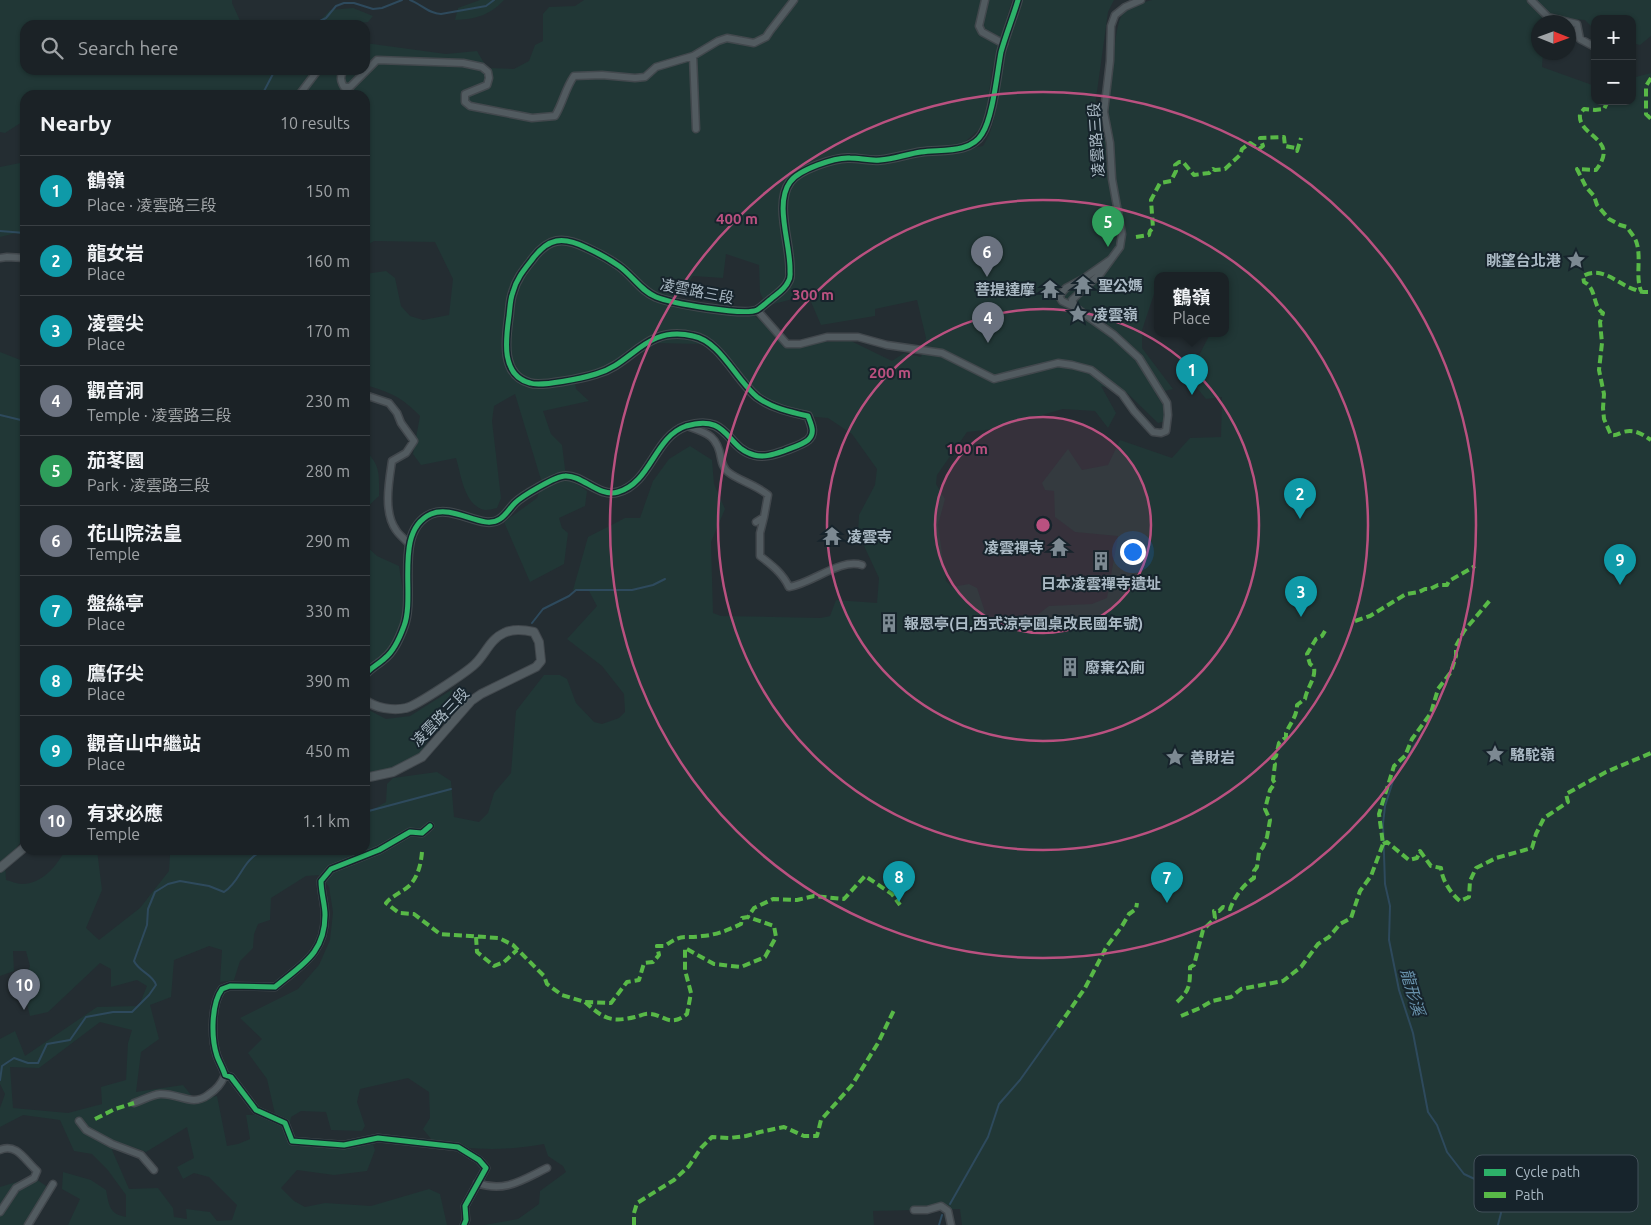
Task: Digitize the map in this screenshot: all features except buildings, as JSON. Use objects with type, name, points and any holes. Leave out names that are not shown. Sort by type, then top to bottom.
[{"type":"street","points":[[370,67],[377,60],[463,63],[482,67],[488,72],[487,85],[464,94],[465,102],[470,106],[532,118],[547,118],[555,116],[562,106],[565,92],[574,76],[645,77],[656,67],[693,56],[718,41],[727,38],[754,43],[766,38],[794,0]]},
{"type":"street","points":[[985,0],[979,26],[982,32],[1004,44]]},
{"type":"street","points":[[756,310],[780,292],[790,277],[791,260],[783,196],[789,182],[799,173],[838,159],[885,160],[901,158],[921,152],[957,149],[975,142],[983,133],[1004,44],[1018,0]]},
{"type":"street","name":"凌雲路三段","points":[[1076,308],[1072,300],[1101,273],[1120,247],[1122,234],[1112,179],[1110,143],[1104,112],[1110,61],[1111,26],[1115,14],[1124,7],[1141,0]]},
{"type":"street","points":[[1531,0],[1548,17],[1578,24],[1580,38],[1591,45]]},
{"type":"street","points":[[693,56],[696,129]]},
{"type":"street","points":[[303,90],[314,75]]},
{"type":"street","points":[[341,75],[340,81],[344,87],[350,87],[362,75]]},
{"type":"street","name":"凌雲路三段","points":[[687,426],[702,424],[718,425],[744,450],[754,455],[763,456],[781,452],[806,442],[811,436],[812,431],[808,416],[780,409],[760,400],[746,388],[710,344],[696,336],[680,334],[653,339],[646,342],[611,368],[597,374],[543,384],[526,382],[516,374],[509,363],[506,352],[512,294],[518,278],[537,252],[551,242],[562,239],[573,241],[619,266],[654,296],[669,301],[739,312],[756,310],[787,344],[800,344],[827,337],[858,338],[887,345],[942,353],[994,379],[1058,363],[1092,370],[1122,394],[1153,432],[1161,433],[1166,431],[1167,403],[1139,358],[1114,335],[1076,308],[1062,301],[1059,296],[1066,288],[1083,279],[1110,260]]},
{"type":"street","points":[[0,258],[20,258]]},
{"type":"street","points":[[370,397],[389,403],[414,441],[406,453],[392,461],[387,490],[388,507],[394,528],[409,544]]},
{"type":"street","points":[[370,671],[387,658],[404,626],[408,614],[409,600],[407,567],[409,544],[419,524],[430,515],[444,511],[490,522],[499,520],[517,501],[557,478],[565,476],[575,478],[603,492],[615,493],[627,489],[636,482],[673,433],[687,426],[704,432],[714,439],[719,448],[724,468],[758,487],[768,495],[760,533],[760,556],[775,568],[787,581],[789,587],[797,586],[831,569],[855,563],[862,565]]},
{"type":"street","points":[[756,522],[764,517]]},
{"type":"street","name":"凌雲路三段","points":[[370,704],[373,706],[405,708],[417,703],[474,665],[495,639],[504,633],[528,630],[534,632],[540,642],[541,661],[536,667],[481,694],[471,701],[422,757],[393,772],[370,777]]},
{"type":"street","points":[[370,853],[410,832],[422,834],[430,826]]},
{"type":"street","points":[[0,868],[20,850]]},
{"type":"street","points":[[366,855],[331,868],[320,881],[325,917],[323,940],[313,955],[275,987],[230,986],[222,989],[214,1005],[214,1041],[217,1056],[226,1075],[231,1077],[256,1110],[285,1123],[292,1141],[344,1145],[378,1138],[458,1147],[479,1160],[486,1168],[465,1206],[466,1220],[464,1225]]},
{"type":"street","points":[[134,1103],[162,1094],[194,1101],[202,1100],[220,1085],[226,1075]]},
{"type":"street","points":[[79,1120],[86,1130],[112,1144],[141,1155],[154,1170]]},
{"type":"street","points":[[0,1150],[9,1148],[18,1150],[37,1172],[34,1178],[16,1188],[0,1212]]},
{"type":"street","points":[[477,1183],[490,1188],[510,1186],[547,1168]]},
{"type":"street","points":[[28,1225],[53,1184]]},
{"type":"street","points":[[914,1210],[927,1210],[941,1206],[948,1211],[951,1225]]},
{"type":"green space","points":[[0,0],[232,0],[240,20],[20,20],[20,75],[370,75],[370,44],[446,54],[477,51],[487,68],[514,69],[529,61],[535,45],[543,41],[543,14],[549,7],[575,6],[584,0],[1012,0],[992,70],[985,124],[959,147],[972,148],[983,146],[992,126],[1003,59],[1023,0],[1114,0],[1108,12],[1095,106],[1108,107],[1115,43],[1120,20],[1123,13],[1129,8],[1152,0],[1651,0],[1651,36],[1640,45],[1636,44],[1636,15],[1591,15],[1591,26],[1585,20],[1576,19],[1576,15],[1531,15],[1531,60],[1542,60],[1542,67],[1591,85],[1591,105],[1636,105],[1636,77],[1651,73],[1651,1225],[962,1225],[960,1209],[873,1211],[874,1225],[484,1225],[518,1219],[539,1204],[540,1191],[566,1172],[563,1166],[548,1156],[544,1144],[490,1149],[435,1144],[423,1129],[430,1118],[429,1092],[408,1078],[360,1089],[357,1102],[365,1126],[362,1131],[331,1130],[326,1112],[301,1111],[291,1117],[289,1128],[296,1138],[355,1146],[373,1144],[375,1150],[367,1171],[334,1175],[297,1170],[281,1188],[294,1201],[305,1207],[325,1203],[371,1206],[429,1189],[440,1194],[447,1225],[68,1225],[80,1199],[62,1189],[63,1172],[91,1180],[106,1190],[109,1204],[113,1211],[120,1216],[126,1217],[126,1195],[107,1169],[92,1154],[74,1151],[60,1120],[23,1115],[0,1127],[0,1108],[5,1094],[0,1084],[0,1039],[15,1031],[25,1056],[97,1007],[139,1006],[147,986],[137,980],[111,987],[111,969],[100,963],[48,1012],[30,1016],[22,985],[30,966],[26,951],[13,951],[14,971],[0,976],[0,352],[20,360],[20,843],[5,864],[6,880],[20,884],[36,881],[48,873],[62,855],[98,855],[102,890],[86,928],[99,940],[140,908],[169,871],[170,855],[370,855],[370,809],[386,802],[387,784],[393,778],[437,772],[451,781],[454,817],[479,822],[488,813],[494,793],[511,773],[516,711],[544,675],[560,675],[567,679],[576,703],[594,722],[602,724],[619,718],[625,712],[624,694],[602,666],[567,639],[597,606],[589,591],[573,590],[588,537],[625,518],[640,518],[653,481],[669,459],[690,446],[712,460],[714,484],[725,509],[711,542],[713,613],[721,616],[821,618],[830,616],[836,600],[877,603],[879,578],[858,533],[859,515],[875,485],[877,469],[852,434],[828,418],[791,415],[739,383],[707,346],[699,344],[654,343],[615,366],[575,381],[576,389],[589,401],[543,411],[551,434],[562,445],[566,477],[587,491],[585,506],[559,518],[562,528],[568,533],[564,564],[530,582],[504,522],[537,498],[542,483],[515,394],[494,406],[492,421],[501,498],[497,508],[485,510],[478,507],[468,496],[456,458],[421,465],[413,454],[420,416],[395,396],[370,386],[370,273],[386,271],[395,278],[401,306],[410,316],[423,320],[449,315],[453,279],[435,242],[374,241],[370,243],[370,90],[20,90],[20,123],[5,133],[0,132]],"holes":[[[726,254],[759,265],[760,292],[766,306],[808,295],[821,325],[875,316],[875,309],[917,300],[926,338],[921,357],[904,353],[892,361],[851,341],[786,343],[748,310],[676,301],[693,276],[723,278]],[[1154,272],[1229,272],[1229,337],[1208,337],[1188,377],[1206,399],[1222,397],[1221,437],[1190,438],[1172,458],[1120,440],[1108,465],[1082,470],[1068,449],[1042,483],[1045,490],[1054,491],[1055,517],[1075,532],[1118,536],[1107,598],[1092,604],[1049,606],[1028,622],[1003,625],[988,621],[977,588],[969,584],[952,587],[946,581],[938,525],[945,499],[936,484],[937,475],[967,432],[994,429],[1063,409],[1095,411],[1108,428],[1116,413],[1101,386],[1126,392],[1158,423],[1172,419],[1155,393],[1173,389],[1142,348],[1142,330],[1154,294]],[[320,875],[329,887],[333,912],[330,940],[319,965],[298,989],[240,1018],[262,1039],[248,1053],[267,1079],[275,1114],[246,1115],[250,1139],[227,1146],[217,1096],[195,1100],[183,1085],[136,1092],[141,1052],[159,1039],[150,1005],[171,997],[174,960],[209,946],[222,950],[220,982],[234,980],[240,961],[253,948],[254,934],[258,924],[270,920],[271,898],[306,876]],[[100,1022],[132,1030],[128,1043],[126,1080],[101,1087],[102,1104],[68,1113],[13,1108],[10,1067],[39,1068]],[[187,1127],[194,1158],[177,1167],[183,1179],[194,1173],[209,1177],[237,1205],[232,1220],[217,1221],[210,1212],[186,1209],[187,1219],[174,1217],[173,1208],[158,1188],[129,1189],[112,1150],[130,1146],[146,1152]]]},
{"type":"green space","points":[[480,0],[504,0],[493,10],[481,16],[455,20],[458,8]]},
{"type":"green space","points":[[353,8],[373,16],[370,20],[321,20],[330,10]]},
{"type":"green space","points":[[20,163],[20,234],[16,233],[0,237],[0,167]]},
{"type":"green space","points":[[370,456],[378,471],[379,496],[370,504]]},
{"type":"green space","points":[[370,550],[377,556],[399,566],[406,611],[393,645],[377,661],[370,663]]},
{"type":"green space","points":[[453,689],[417,762],[370,773],[370,711],[386,719],[410,716]]},
{"type":"green space","points":[[33,1177],[52,1190],[32,1225],[0,1225],[0,1187]]},
{"type":"waterway","points":[[322,20],[336,6],[344,3],[354,3],[373,9],[382,8],[402,0]]},
{"type":"waterway","points":[[410,0],[437,14],[486,6],[494,0]]},
{"type":"waterway","points":[[265,90],[272,75]]},
{"type":"waterway","points":[[0,231],[20,233]]},
{"type":"waterway","points":[[0,415],[20,420]]},
{"type":"waterway","points":[[532,623],[543,609],[569,596],[576,590],[632,590],[653,585],[665,579]]},
{"type":"waterway","name":"龍形溪","points":[[1416,743],[1393,781],[1385,806],[1383,824],[1385,884],[1390,906],[1389,940],[1399,990],[1413,1033],[1428,1112],[1437,1125],[1447,1152],[1464,1174],[1474,1179]]},
{"type":"waterway","points":[[370,811],[451,789]]},
{"type":"waterway","points":[[0,1080],[2,1066],[14,1058],[28,1063],[38,1063],[47,1044],[70,1040],[86,1017],[113,1012],[132,1012],[149,995],[156,985],[149,975],[139,968],[134,961],[147,925],[148,909],[155,892],[168,884],[180,881],[209,886],[224,892],[235,882],[255,855]]},
{"type":"waterway","points":[[950,1204],[988,1137],[999,1104],[1020,1080],[1057,1028]]},
{"type":"waterway","name":"龍形溪","points":[[1498,1225],[1501,1212]]},
{"type":"waterway","points":[[939,1225],[942,1215]]},
{"type":"marked path","points":[[1651,78],[1646,86],[1646,114],[1651,119]]},
{"type":"marked path","points":[[1606,105],[1604,109],[1584,109],[1580,114],[1581,122],[1601,144],[1604,151],[1596,170],[1577,169],[1586,187],[1594,196],[1597,205],[1609,219],[1627,227],[1635,239],[1638,247],[1639,285],[1641,291]]},
{"type":"marked path","points":[[1136,237],[1149,235],[1153,228],[1151,200],[1160,183],[1171,181],[1176,171],[1175,165],[1179,162],[1183,162],[1194,175],[1209,173],[1213,169],[1225,169],[1240,155],[1242,149],[1250,143],[1259,149],[1263,146],[1260,138],[1284,137],[1285,146],[1295,148],[1297,151],[1301,138]]},
{"type":"marked path","points":[[1648,292],[1629,288],[1604,274],[1590,273],[1583,276],[1584,282],[1591,288],[1597,306],[1603,313],[1600,322],[1602,343],[1599,370],[1604,394],[1604,419],[1611,435],[1631,431],[1651,440]]},
{"type":"marked path","points":[[1355,621],[1370,616],[1406,594],[1430,589],[1438,585],[1447,585],[1449,581],[1475,566]]},
{"type":"marked path","points":[[1181,1016],[1212,1001],[1231,997],[1241,989],[1283,981],[1301,967],[1318,944],[1329,937],[1340,924],[1351,918],[1360,891],[1371,876],[1383,844],[1379,814],[1394,766],[1405,756],[1412,739],[1431,713],[1438,689],[1451,672],[1456,656],[1456,646],[1464,631],[1491,599]]},
{"type":"marked path","points":[[1177,1002],[1185,994],[1188,987],[1190,967],[1194,965],[1203,930],[1215,918],[1214,911],[1219,911],[1223,907],[1230,909],[1240,891],[1254,878],[1259,852],[1267,837],[1270,820],[1265,809],[1270,790],[1275,783],[1273,780],[1275,764],[1273,759],[1276,756],[1279,743],[1286,737],[1286,733],[1296,713],[1297,705],[1305,699],[1313,679],[1314,667],[1310,664],[1307,654],[1316,639],[1322,636],[1325,631]]},
{"type":"marked path","points":[[1383,844],[1387,842],[1409,860],[1417,858],[1420,851],[1431,866],[1441,868],[1443,877],[1453,895],[1460,901],[1469,897],[1470,881],[1476,868],[1496,858],[1532,848],[1544,818],[1568,802],[1566,794],[1606,772],[1651,753]]},
{"type":"marked path","points":[[422,852],[415,879],[386,903],[399,913],[414,914],[440,934],[499,938],[513,945],[544,976],[547,984],[562,995],[585,1002],[611,1003],[627,982],[639,980],[644,963],[653,962],[659,955],[657,946],[665,946],[683,937],[712,935],[722,932],[741,924],[742,918],[748,917],[754,908],[773,899],[797,900],[814,896],[844,899],[865,876],[892,894],[900,905]]},
{"type":"marked path","points":[[1058,1027],[1085,988],[1107,946],[1129,914],[1136,909],[1137,903]]},
{"type":"marked path","points":[[585,1002],[607,1018],[626,1019],[645,1014],[655,1015],[667,1020],[681,1018],[687,1014],[691,993],[685,970],[685,948],[714,964],[741,967],[765,957],[776,937],[774,926],[748,917]]},
{"type":"marked path","points":[[476,937],[477,952],[494,966],[504,962],[517,950]]},
{"type":"marked path","points":[[634,1225],[634,1213],[637,1203],[674,1180],[689,1166],[701,1148],[712,1137],[746,1136],[784,1127],[804,1136],[817,1136],[821,1120],[852,1085],[878,1043],[894,1010]]},
{"type":"marked path","points":[[95,1119],[115,1109],[134,1103]]},
{"type":"cycle path","points":[[370,669],[388,655],[401,635],[407,613],[409,549],[412,534],[419,522],[431,514],[449,512],[485,522],[493,522],[500,519],[524,496],[547,483],[565,476],[578,479],[604,492],[618,492],[629,487],[638,479],[659,449],[675,432],[686,426],[700,423],[711,424],[719,428],[738,446],[758,456],[766,456],[784,451],[808,440],[812,434],[808,416],[775,407],[757,397],[749,390],[720,353],[703,339],[693,336],[677,334],[663,336],[640,347],[609,369],[590,376],[543,384],[530,383],[520,379],[509,364],[507,355],[506,345],[510,304],[518,280],[537,253],[550,243],[556,241],[571,242],[615,263],[646,291],[664,300],[723,310],[757,310],[783,289],[790,279],[790,261],[784,225],[783,202],[785,191],[794,177],[817,165],[843,158],[885,159],[921,152],[963,148],[977,140],[982,134],[989,117],[1001,52],[1018,0]]},
{"type":"cycle path","points":[[370,854],[410,832],[422,833],[430,826]]},
{"type":"cycle path","points":[[366,855],[331,869],[321,881],[325,915],[324,928],[316,949],[302,965],[275,987],[230,986],[222,989],[218,995],[214,1012],[215,1049],[225,1075],[231,1077],[256,1110],[285,1123],[292,1141],[344,1145],[378,1138],[458,1147],[479,1160],[486,1168],[465,1206],[466,1220],[464,1225]]},
{"type":"place","name":"茄苳園","points":[[1108,247]]},
{"type":"place","name":"眺望台北港","points":[[1576,260]]},
{"type":"place","name":"花山院法皇","points":[[987,277]]},
{"type":"place","name":"聖公媽","points":[[1083,285]]},
{"type":"place","name":"菩提達摩","points":[[1050,289]]},
{"type":"place","name":"凌雲嶺","points":[[1078,314]]},
{"type":"place","name":"觀音洞","points":[[988,343]]},
{"type":"place","name":"鶴嶺","points":[[1192,395]]},
{"type":"place","name":"龍女岩","points":[[1300,519]]},
{"type":"place","name":"凌雲寺","points":[[832,536]]},
{"type":"place","name":"凌雲禪寺","points":[[1059,547]]},
{"type":"place","name":"日本凌雲禪寺遺址","points":[[1101,561]]},
{"type":"place","name":"觀音山中繼站","points":[[1620,585]]},
{"type":"place","name":"凌雲尖","points":[[1301,617]]},
{"type":"place","name":"報恩亭(日,西式涼亭圓桌改民國年號)","points":[[889,623]]},
{"type":"place","name":"廢棄公廁","points":[[1070,667]]},
{"type":"place","name":"駱駝嶺","points":[[1495,754]]},
{"type":"place","name":"善財岩","points":[[1175,757]]},
{"type":"place","name":"鷹仔尖","points":[[899,902]]},
{"type":"place","name":"盤絲亭","points":[[1167,903]]},
{"type":"place","name":"有求必應","points":[[24,1010]]}]
